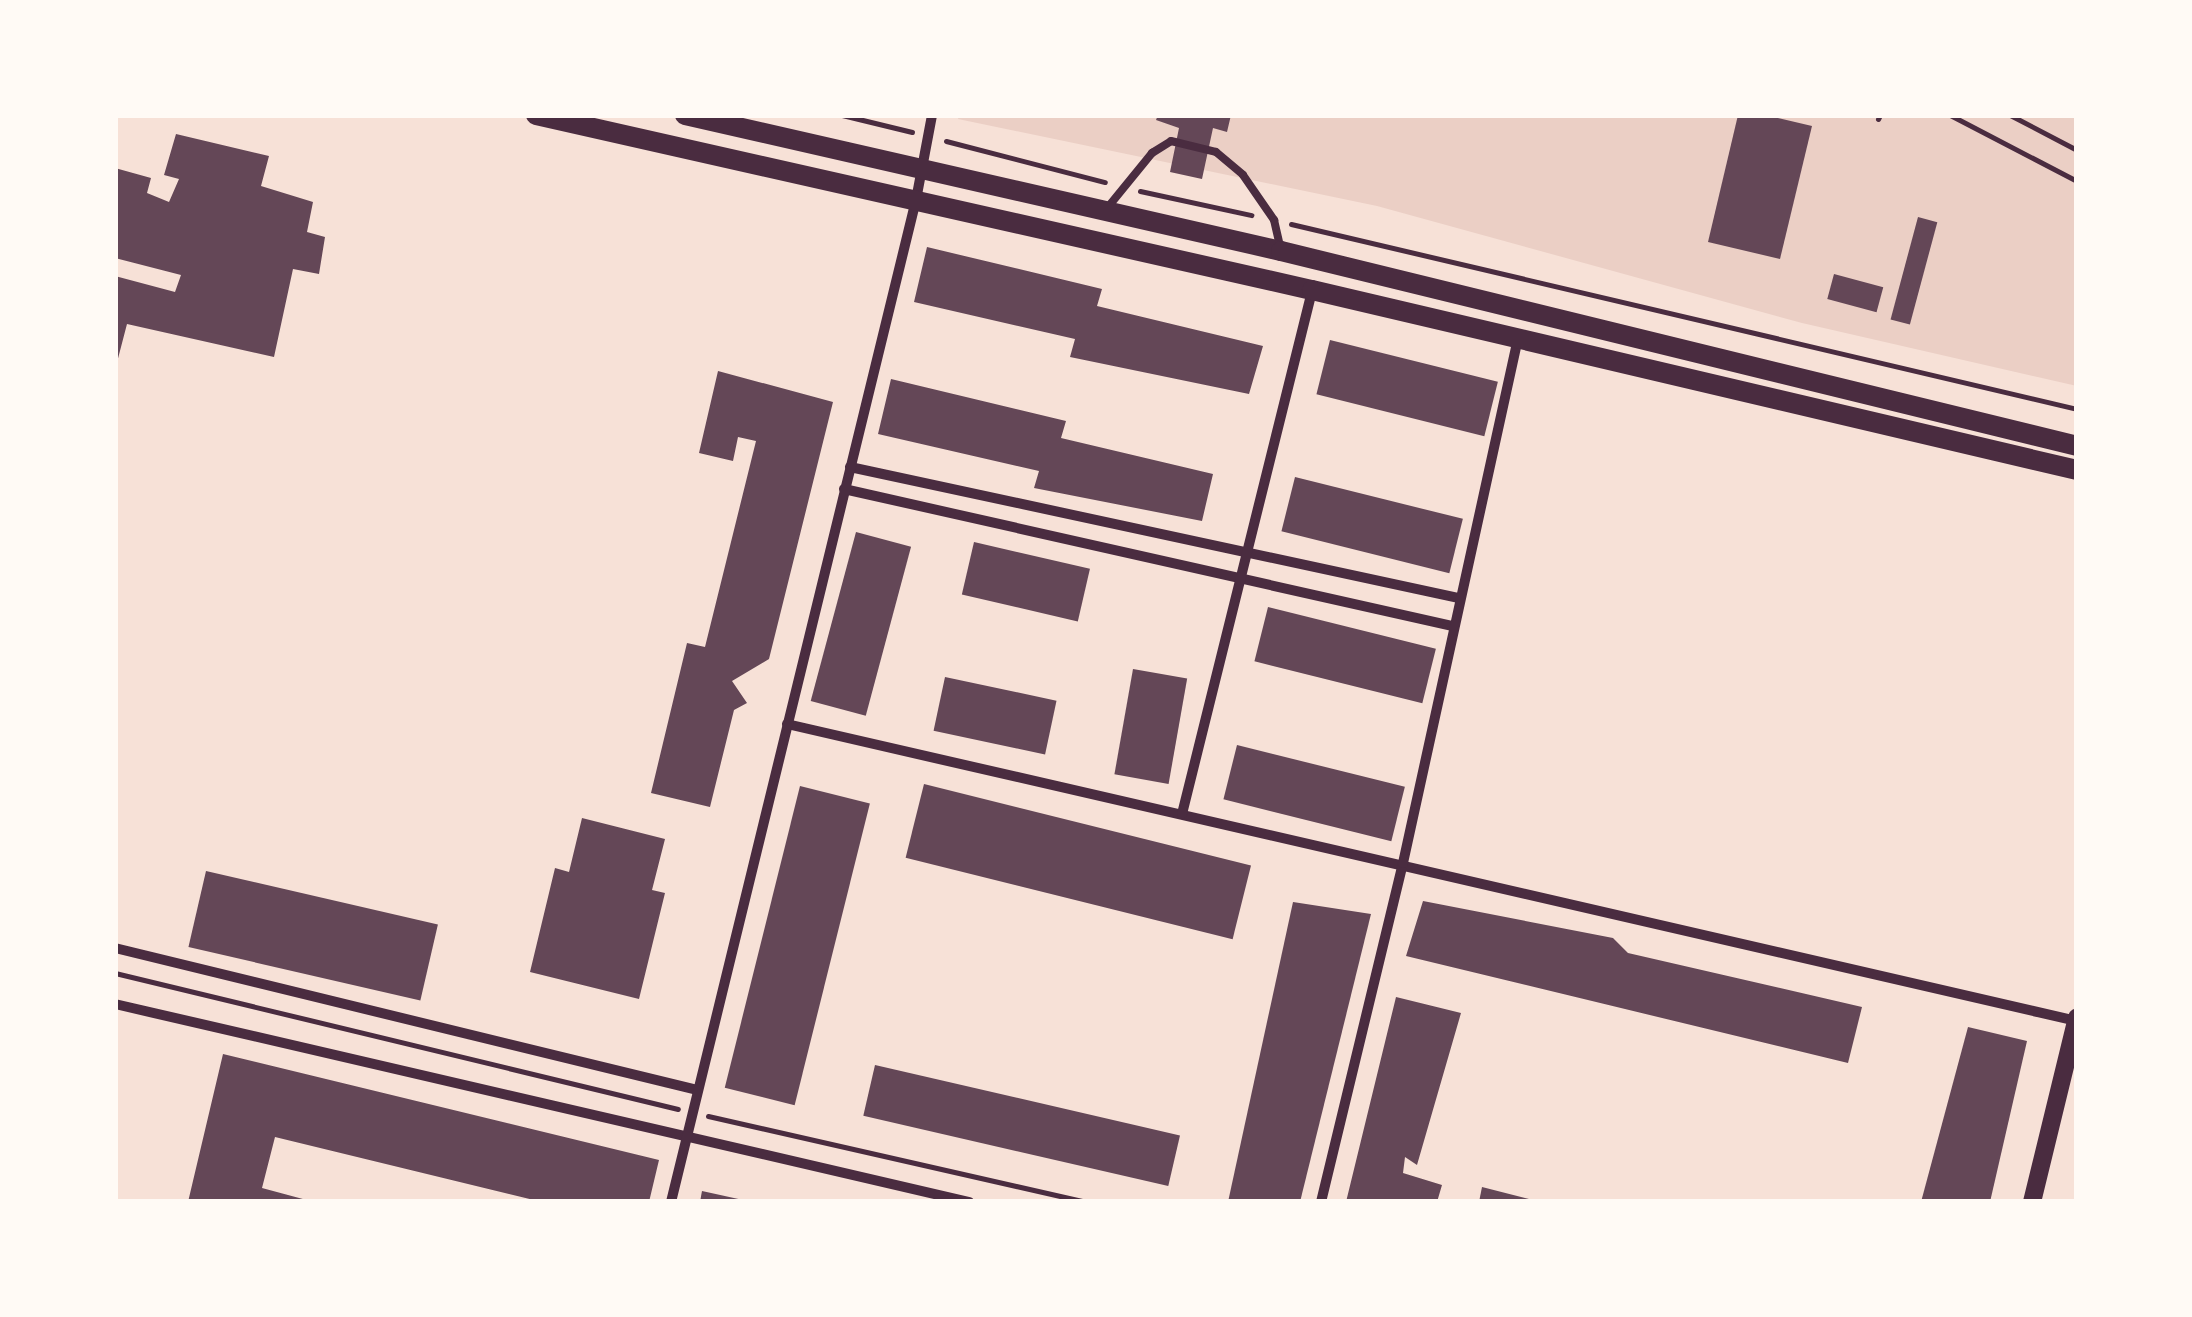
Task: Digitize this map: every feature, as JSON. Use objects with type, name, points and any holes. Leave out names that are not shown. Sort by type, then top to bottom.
[{"type":"main road","points":[[536,115],[1312,290],[2077,470]]},
{"type":"main road","points":[[685,115],[1282,251],[2077,446]]},
{"type":"street","points":[[671,1202],[916,200],[932,115]]},
{"type":"street","points":[[1182,814],[1312,290]]},
{"type":"street","points":[[1321,1202],[1402,864],[1518,338]]},
{"type":"street","points":[[850,467],[1459,598]]},
{"type":"street","points":[[844,490],[1239,575],[1452,626]]},
{"type":"street","points":[[786,724],[2077,1020],[2032,1202]]},
{"type":"street","points":[[115,948],[697,1090]]},
{"type":"street","points":[[115,1004],[969,1202]]},
{"type":"lane","points":[[1103,212],[1152,153],[1171,142],[1216,152],[1243,176],[1274,220],[1282,251]]},
{"type":"path","points":[[842,115],[1126,188],[2077,408]]},
{"type":"path","points":[[1950,115],[2077,181]]},
{"type":"path","points":[[2010,115],[2077,150]]},
{"type":"path","points":[[115,973],[1086,1202]]},
{"type":"shaded area","points":[[959,115],[2077,115],[2077,386],[1802,323],[1377,206],[958,119]]},
{"type":"building","points":[[1158,115],[1231,115],[1227,132],[1213,128],[1202,179],[1170,172],[1179,128],[1156,120]]},
{"type":"building","points":[[1738,115],[1765,115],[1812,126],[1780,259],[1708,242]]},
{"type":"building","points":[[176,134],[269,156],[261,186],[313,202],[307,232],[325,237],[319,274],[293,269],[274,357],[127,324],[115,370],[115,276],[175,292],[181,275],[115,258],[115,168],[151,178],[147,193],[169,202],[179,179],[164,175]]},
{"type":"building","points":[[1918,217],[1937,222],[1910,325],[1891,319]]},
{"type":"building","points":[[927,247],[1102,289],[1097,306],[1263,346],[1249,394],[1070,357],[1075,339],[914,302]]},
{"type":"building","points":[[1834,274],[1883,287],[1877,312],[1827,299]]},
{"type":"building","points":[[1330,340],[1498,382],[1484,436],[1316,394]]},
{"type":"building","points":[[718,371],[833,402],[769,659],[732,681],[747,703],[734,710],[710,807],[651,793],[687,643],[705,647],[756,441],[738,437],[733,461],[699,453]]},
{"type":"building","points":[[891,379],[1066,421],[1061,438],[1213,474],[1202,521],[1034,488],[1039,471],[878,434]]},
{"type":"building","points":[[1295,477],[1463,519],[1449,573],[1281,531]]},
{"type":"building","points":[[856,532],[911,547],[866,716],[811,701]]},
{"type":"building","points":[[974,542],[1090,569],[1078,621],[962,595]]},
{"type":"building","points":[[1268,607],[1436,649],[1422,703],[1254,661]]},
{"type":"building","points":[[1133,669],[1187,679],[1169,784],[1114,774]]},
{"type":"building","points":[[945,677],[1057,701],[1045,755],[934,731]]},
{"type":"building","points":[[1237,745],[1405,787],[1391,841],[1223,799]]},
{"type":"building","points":[[924,784],[1251,866],[1233,939],[906,858]]},
{"type":"building","points":[[800,786],[870,803],[795,1105],[725,1088]]},
{"type":"building","points":[[582,818],[665,839],[652,890],[665,893],[639,999],[530,972],[555,868],[569,872]]},
{"type":"building","points":[[206,871],[438,925],[420,1001],[188,947]]},
{"type":"building","points":[[1423,901],[1613,938],[1628,953],[1862,1007],[1848,1063],[1406,956]]},
{"type":"building","points":[[1293,902],[1371,914],[1300,1202],[1228,1202]]},
{"type":"building","points":[[1396,997],[1461,1013],[1417,1165],[1405,1157],[1403,1173],[1442,1185],[1437,1202],[1346,1202]]},
{"type":"building","points":[[1968,1027],[2027,1041],[1990,1202],[1921,1202]]},
{"type":"building","points":[[223,1054],[659,1160],[649,1202],[542,1202],[275,1137],[262,1188],[314,1202],[188,1202]]},
{"type":"building","points":[[875,1065],[1180,1135],[1168,1186],[863,1116]]},
{"type":"building","points":[[1482,1187],[1537,1201],[1537,1202],[1479,1202]]},
{"type":"building","points":[[702,1191],[743,1200],[743,1202],[700,1202]]}]
